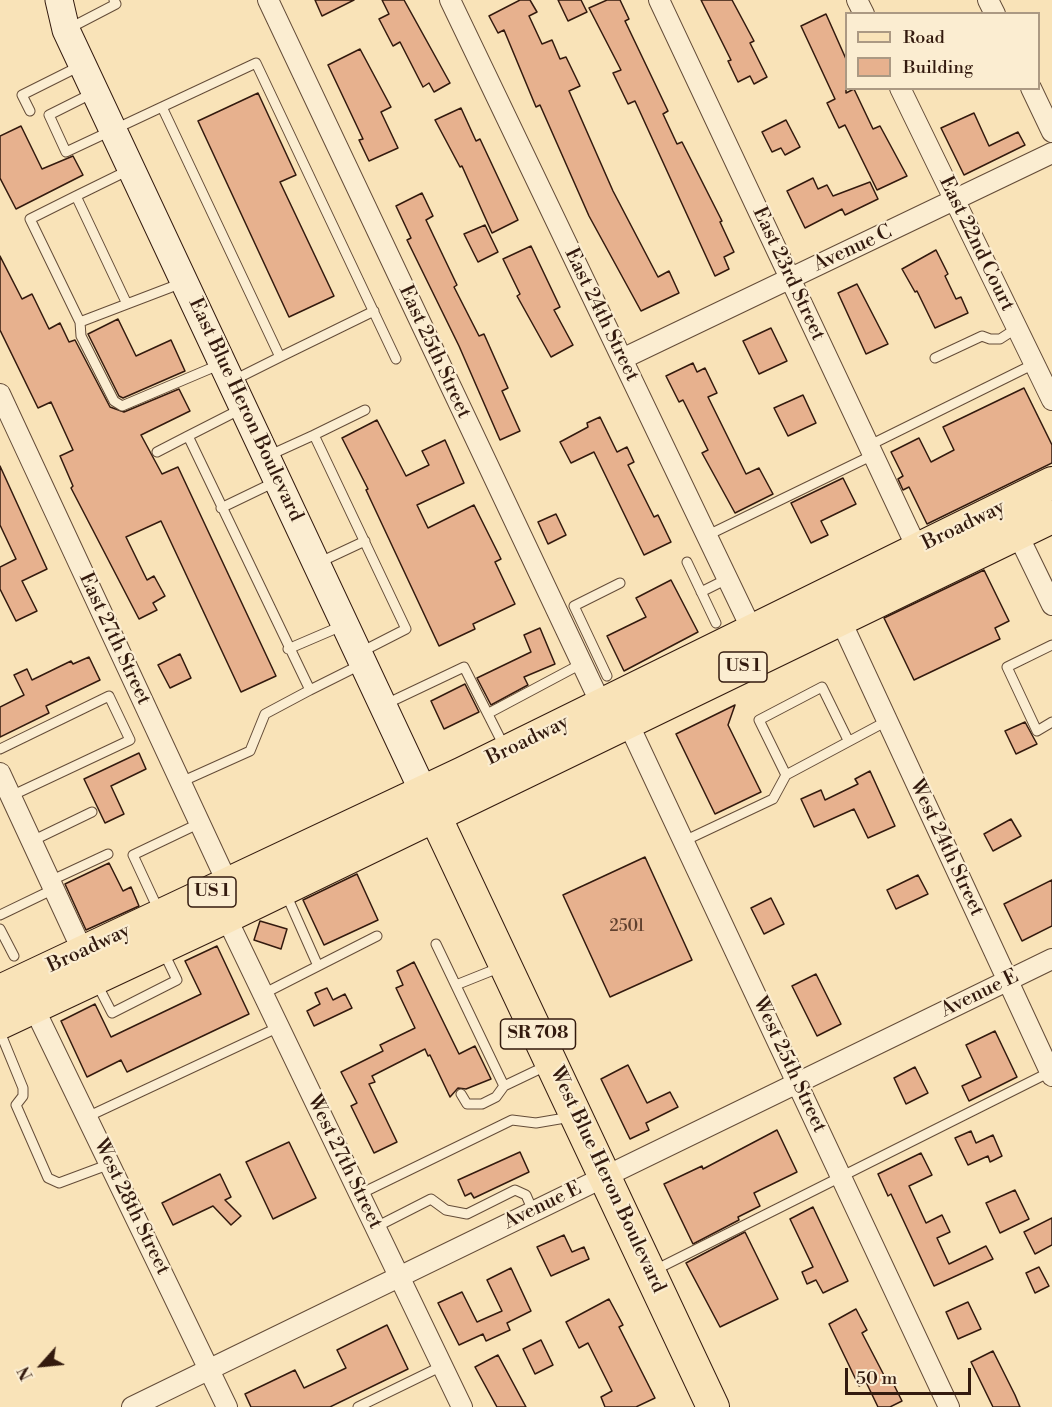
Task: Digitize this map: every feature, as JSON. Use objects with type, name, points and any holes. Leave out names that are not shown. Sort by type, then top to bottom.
[{"type":"main road","name":"East Blue Heron Boulevard","points":[[39,0],[66,30]]},
{"type":"main road","name":"East Blue Heron Boulevard","points":[[58,0],[66,30],[82,65],[429,804]]},
{"type":"main road","name":"Broadway","points":[[0,990],[162,948],[284,889],[429,804],[506,751],[604,690],[752,630],[1052,483]]},
{"type":"main road","name":"Broadway","points":[[0,1023],[34,1008],[162,915],[228,884],[628,723],[1052,517]]},
{"type":"main road","name":"West Blue Heron Boulevard","points":[[429,804],[713,1407]]},
{"type":"main road","points":[[0,1010],[71,977],[78,969],[89,966]]},
{"type":"street","name":"East 25th Street","points":[[268,0],[565,609],[581,664],[604,690]]},
{"type":"street","name":"East 24th Street","points":[[450,0],[752,630]]},
{"type":"street","name":"East 23rd Street","points":[[659,0],[917,549]]},
{"type":"street","name":"East 22nd Court","points":[[901,90],[1052,400]]},
{"type":"street","points":[[1032,90],[1052,132]]},
{"type":"street","name":"Avenue C","points":[[622,359],[1052,153]]},
{"type":"street","name":"East 27th Street","points":[[0,393],[228,884]]},
{"type":"street","points":[[1017,533],[1052,605]]},
{"type":"street","name":"West 24th Street","points":[[840,619],[1051,1074]]},
{"type":"street","name":"West 25th Street","points":[[628,723],[949,1407]]},
{"type":"street","points":[[0,773],[89,966]]},
{"type":"street","name":"West 27th Street","points":[[226,917],[462,1407]]},
{"type":"street","name":"Avenue E","points":[[132,1407],[1052,959]]},
{"type":"street","name":"West 28th Street","points":[[34,1008],[227,1407]]},
{"type":"lane","points":[[66,30],[118,1]]},
{"type":"lane","points":[[95,92],[49,115],[66,152],[256,63],[396,358]]},
{"type":"lane","points":[[30,111],[22,95],[82,65]]},
{"type":"lane","points":[[162,107],[280,357]]},
{"type":"lane","points":[[131,169],[30,219],[80,322],[81,336],[114,401],[122,406],[280,357],[374,310]]},
{"type":"lane","points":[[76,196],[127,304]]},
{"type":"lane","points":[[80,322],[184,282]]},
{"type":"lane","points":[[935,358],[982,336],[1000,339],[1017,328]]},
{"type":"lane","points":[[706,536],[1034,364]]},
{"type":"lane","points":[[158,452],[243,407]]},
{"type":"lane","points":[[220,508],[314,435],[365,410]]},
{"type":"lane","points":[[181,782],[250,751],[265,714],[310,690],[406,629],[314,435]]},
{"type":"lane","points":[[188,436],[220,508],[310,690]]},
{"type":"lane","points":[[317,564],[365,541]]},
{"type":"lane","points":[[687,562],[716,623]]},
{"type":"lane","points":[[701,592],[727,579]]},
{"type":"lane","points":[[604,690],[565,609],[620,583]]},
{"type":"lane","points":[[288,649],[345,624]]},
{"type":"lane","points":[[1052,645],[1007,666],[1037,731],[1052,722]]},
{"type":"lane","points":[[489,713],[581,664]]},
{"type":"lane","points":[[383,705],[464,667],[506,751]]},
{"type":"lane","points":[[786,774],[759,720],[822,687],[848,740]]},
{"type":"lane","points":[[0,749],[109,696],[130,740],[11,796]]},
{"type":"lane","points":[[684,841],[773,799],[786,774],[887,721]]},
{"type":"lane","points":[[32,841],[92,812]]},
{"type":"lane","points":[[162,915],[133,855],[200,823]]},
{"type":"lane","points":[[0,915],[108,854]]},
{"type":"lane","points":[[284,889],[318,966]]},
{"type":"lane","points":[[0,929],[14,956]]},
{"type":"lane","points":[[263,994],[376,936]]},
{"type":"lane","points":[[436,944],[504,1086]]},
{"type":"lane","points":[[456,985],[506,966]]},
{"type":"lane","points":[[87,1117],[279,1027]]},
{"type":"lane","points":[[0,1032],[23,1088],[23,1096],[16,1105],[48,1178],[59,1184],[110,1164]]},
{"type":"lane","points":[[461,1094],[467,1104],[482,1104],[496,1097],[504,1086],[552,1063]]},
{"type":"lane","points":[[650,1272],[1051,1074]]},
{"type":"lane","points":[[360,1194],[512,1120],[536,1123],[577,1117]]},
{"type":"lane","points":[[376,1227],[431,1199],[446,1210],[467,1214],[516,1190],[526,1195],[533,1211]]},
{"type":"lane","points":[[358,1407],[442,1366]]},
{"type":"building","points":[[315,0],[354,0],[322,16]]},
{"type":"building","points":[[382,0],[404,0],[450,83],[434,92],[429,83],[423,87],[400,42],[393,46],[379,19],[389,14]]},
{"type":"building","points":[[520,0],[530,0],[537,12],[529,16],[542,44],[552,40],[560,59],[566,57],[580,86],[569,91],[613,191],[658,277],[669,271],[679,293],[641,311],[589,216],[540,105],[536,107],[504,30],[498,33],[489,16]]},
{"type":"building","points":[[558,0],[581,0],[587,12],[568,21]]},
{"type":"building","points":[[607,0],[620,0],[629,19],[625,21],[668,111],[663,114],[677,144],[682,142],[722,221],[720,222],[734,252],[724,257],[729,269],[715,276],[635,101],[628,104],[613,73],[621,70],[589,8]]},
{"type":"building","points":[[701,0],[732,0],[754,41],[750,43],[767,77],[754,84],[750,76],[738,82],[728,61],[731,60]]},
{"type":"building","points":[[826,14],[845,57],[846,93],[854,90],[873,129],[880,126],[907,176],[877,190],[845,125],[839,128],[827,103],[835,99],[801,26]]},
{"type":"building","points":[[360,49],[391,107],[381,112],[398,148],[369,161],[359,140],[363,139],[328,65]]},
{"type":"building","points":[[258,93],[296,175],[280,182],[334,296],[289,317],[198,121]]},
{"type":"building","points":[[461,108],[476,141],[480,139],[518,220],[492,233],[462,166],[460,167],[435,120]]},
{"type":"building","points":[[974,113],[989,146],[1018,132],[1025,145],[964,175],[941,128]]},
{"type":"building","points":[[786,120],[800,147],[785,155],[781,148],[772,152],[762,132]]},
{"type":"building","points":[[21,126],[42,169],[73,156],[83,175],[16,209],[0,178],[0,136]]},
{"type":"building","points":[[813,178],[818,189],[827,185],[833,196],[870,182],[878,199],[845,215],[842,209],[805,228],[787,191]]},
{"type":"building","points":[[422,193],[433,216],[426,220],[457,285],[454,287],[479,336],[484,334],[508,388],[502,391],[520,431],[500,440],[459,346],[407,240],[411,238],[396,206]]},
{"type":"building","points":[[485,225],[498,252],[478,262],[464,234]]},
{"type":"building","points":[[531,246],[560,307],[554,310],[573,345],[551,357],[517,296],[520,294],[503,259]]},
{"type":"building","points":[[936,250],[948,274],[945,276],[956,299],[961,297],[968,313],[935,328],[917,291],[915,292],[902,269]]},
{"type":"building","points":[[0,256],[22,299],[32,294],[49,329],[60,323],[69,342],[75,340],[110,407],[124,412],[179,389],[190,411],[141,435],[162,474],[178,467],[276,676],[241,692],[161,521],[126,537],[147,580],[154,576],[165,596],[153,603],[157,610],[139,619],[71,488],[73,486],[60,456],[73,450],[51,402],[38,408],[0,330]]},
{"type":"building","points":[[857,284],[888,344],[866,354],[838,293]]},
{"type":"building","points":[[118,319],[136,356],[171,340],[185,371],[123,398],[119,396],[88,334]]},
{"type":"building","points":[[771,328],[787,361],[759,374],[743,341]]},
{"type":"building","points":[[693,363],[697,372],[705,368],[717,393],[708,397],[746,474],[759,468],[773,494],[735,513],[702,453],[708,450],[683,400],[679,402],[666,376]]},
{"type":"building","points":[[1024,388],[1052,445],[1052,463],[927,524],[909,487],[903,490],[898,479],[903,476],[891,452],[919,438],[931,462],[954,450],[943,427]]},
{"type":"building","points":[[803,395],[816,423],[788,436],[774,408]]},
{"type":"building","points":[[600,417],[617,452],[627,447],[634,462],[628,465],[654,517],[658,515],[671,542],[644,555],[594,452],[571,463],[560,442],[588,427],[587,423]]},
{"type":"building","points":[[377,420],[406,476],[429,465],[422,451],[445,440],[464,483],[417,505],[428,528],[474,505],[501,559],[495,562],[515,604],[473,624],[475,629],[439,646],[366,490],[368,489],[342,438]]},
{"type":"building","points":[[0,466],[47,569],[22,581],[37,611],[16,621],[0,589],[0,567],[16,559],[0,525]]},
{"type":"building","points":[[843,478],[856,504],[821,521],[828,535],[811,543],[791,503]]},
{"type":"building","points":[[556,514],[566,535],[548,544],[538,522]]},
{"type":"building","points":[[984,570],[1009,621],[995,628],[1000,639],[914,680],[884,618]]},
{"type":"building","points":[[671,580],[698,632],[624,671],[607,636],[646,617],[636,598]]},
{"type":"building","points":[[540,628],[555,664],[524,677],[528,685],[491,705],[477,678],[531,652],[524,635]]},
{"type":"building","points":[[180,654],[191,678],[170,688],[158,665]]},
{"type":"building","points":[[89,657],[100,680],[46,706],[49,713],[0,737],[0,707],[24,695],[14,675],[27,669],[32,680],[71,661],[73,664]]},
{"type":"building","points":[[465,684],[479,712],[444,729],[431,701]]},
{"type":"building","points":[[735,705],[728,725],[761,792],[715,814],[676,734]]},
{"type":"building","points":[[1025,722],[1037,744],[1016,754],[1005,731]]},
{"type":"building","points":[[139,753],[146,769],[111,786],[124,814],[105,823],[84,779]]},
{"type":"building","points":[[870,771],[895,826],[868,838],[854,809],[814,827],[801,799],[821,790],[825,800],[858,784],[855,779]]},
{"type":"building","points":[[1011,819],[1021,836],[993,851],[984,834]]},
{"type":"building","points":[[645,857],[692,960],[610,997],[563,895]]},
{"type":"building","points":[[109,863],[123,891],[131,887],[139,906],[86,930],[65,884]]},
{"type":"building","points":[[357,874],[378,920],[324,945],[303,900]]},
{"type":"building","points":[[918,875],[928,894],[896,909],[887,890]]},
{"type":"building","points":[[1052,880],[1052,926],[1022,941],[1004,904]]},
{"type":"building","points":[[771,898],[784,924],[764,934],[751,908]]},
{"type":"building","points":[[260,921],[287,929],[281,949],[254,940]]},
{"type":"building","points":[[217,946],[249,1014],[127,1072],[121,1060],[87,1077],[61,1021],[95,1004],[111,1037],[201,994],[185,961]]},
{"type":"building","points":[[414,962],[459,1054],[475,1046],[491,1079],[466,1089],[458,1088],[450,1097],[425,1049],[372,1076],[375,1082],[369,1084],[397,1142],[374,1153],[351,1106],[357,1103],[341,1072],[383,1051],[380,1045],[415,1028],[396,988],[403,985],[397,971]]},
{"type":"building","points":[[816,974],[841,1024],[817,1036],[792,986]]},
{"type":"building","points":[[327,988],[333,1000],[345,994],[352,1008],[314,1026],[307,1011],[320,1004],[315,993]]},
{"type":"building","points":[[995,1031],[1017,1077],[969,1101],[962,1086],[981,1077],[966,1045]]},
{"type":"building","points":[[628,1065],[647,1103],[670,1092],[678,1107],[646,1123],[649,1130],[630,1139],[601,1079]]},
{"type":"building","points":[[915,1067],[928,1093],[906,1104],[894,1078]]},
{"type":"building","points":[[777,1130],[797,1172],[754,1193],[760,1206],[738,1217],[739,1220],[693,1244],[664,1184],[702,1166],[703,1169]]},
{"type":"building","points":[[971,1131],[976,1143],[993,1135],[1002,1156],[990,1162],[988,1156],[968,1165],[955,1138]]},
{"type":"building","points":[[289,1142],[316,1198],[273,1219],[246,1162]]},
{"type":"building","points":[[520,1152],[529,1172],[474,1198],[471,1193],[465,1196],[458,1180]]},
{"type":"building","points":[[921,1153],[932,1175],[909,1186],[926,1223],[942,1215],[950,1232],[937,1238],[949,1264],[986,1246],[993,1259],[934,1286],[891,1194],[888,1196],[878,1174]]},
{"type":"building","points":[[220,1174],[231,1197],[225,1200],[241,1216],[231,1225],[213,1206],[173,1225],[162,1203]]},
{"type":"building","points":[[1015,1190],[1029,1219],[1000,1233],[986,1203]]},
{"type":"building","points":[[813,1207],[848,1281],[823,1293],[816,1280],[807,1284],[802,1272],[813,1267],[790,1219]]},
{"type":"building","points":[[1052,1218],[1052,1245],[1035,1254],[1024,1232]]},
{"type":"building","points":[[745,1232],[778,1299],[720,1327],[686,1263]]},
{"type":"building","points":[[564,1235],[572,1252],[584,1247],[589,1259],[551,1276],[537,1247]]},
{"type":"building","points":[[1039,1267],[1049,1286],[1035,1293],[1026,1273]]},
{"type":"building","points":[[511,1268],[531,1311],[507,1323],[510,1330],[486,1341],[483,1334],[459,1345],[438,1303],[462,1292],[477,1322],[502,1311],[487,1280]]},
{"type":"building","points":[[609,1299],[623,1325],[619,1327],[655,1398],[636,1407],[605,1407],[601,1397],[612,1391],[588,1343],[579,1348],[566,1322]]},
{"type":"building","points":[[968,1302],[981,1329],[958,1339],[946,1312]]},
{"type":"building","points":[[856,1309],[867,1330],[862,1333],[887,1381],[891,1379],[902,1401],[890,1407],[878,1407],[866,1382],[859,1386],[829,1324]]},
{"type":"building","points":[[387,1325],[408,1369],[330,1407],[251,1407],[245,1394],[295,1370],[304,1388],[346,1368],[337,1350]]},
{"type":"building","points":[[541,1340],[553,1365],[535,1374],[523,1349]]},
{"type":"building","points":[[993,1351],[1020,1407],[993,1407],[971,1362]]},
{"type":"building","points":[[498,1355],[526,1407],[497,1407],[475,1367]]}]
